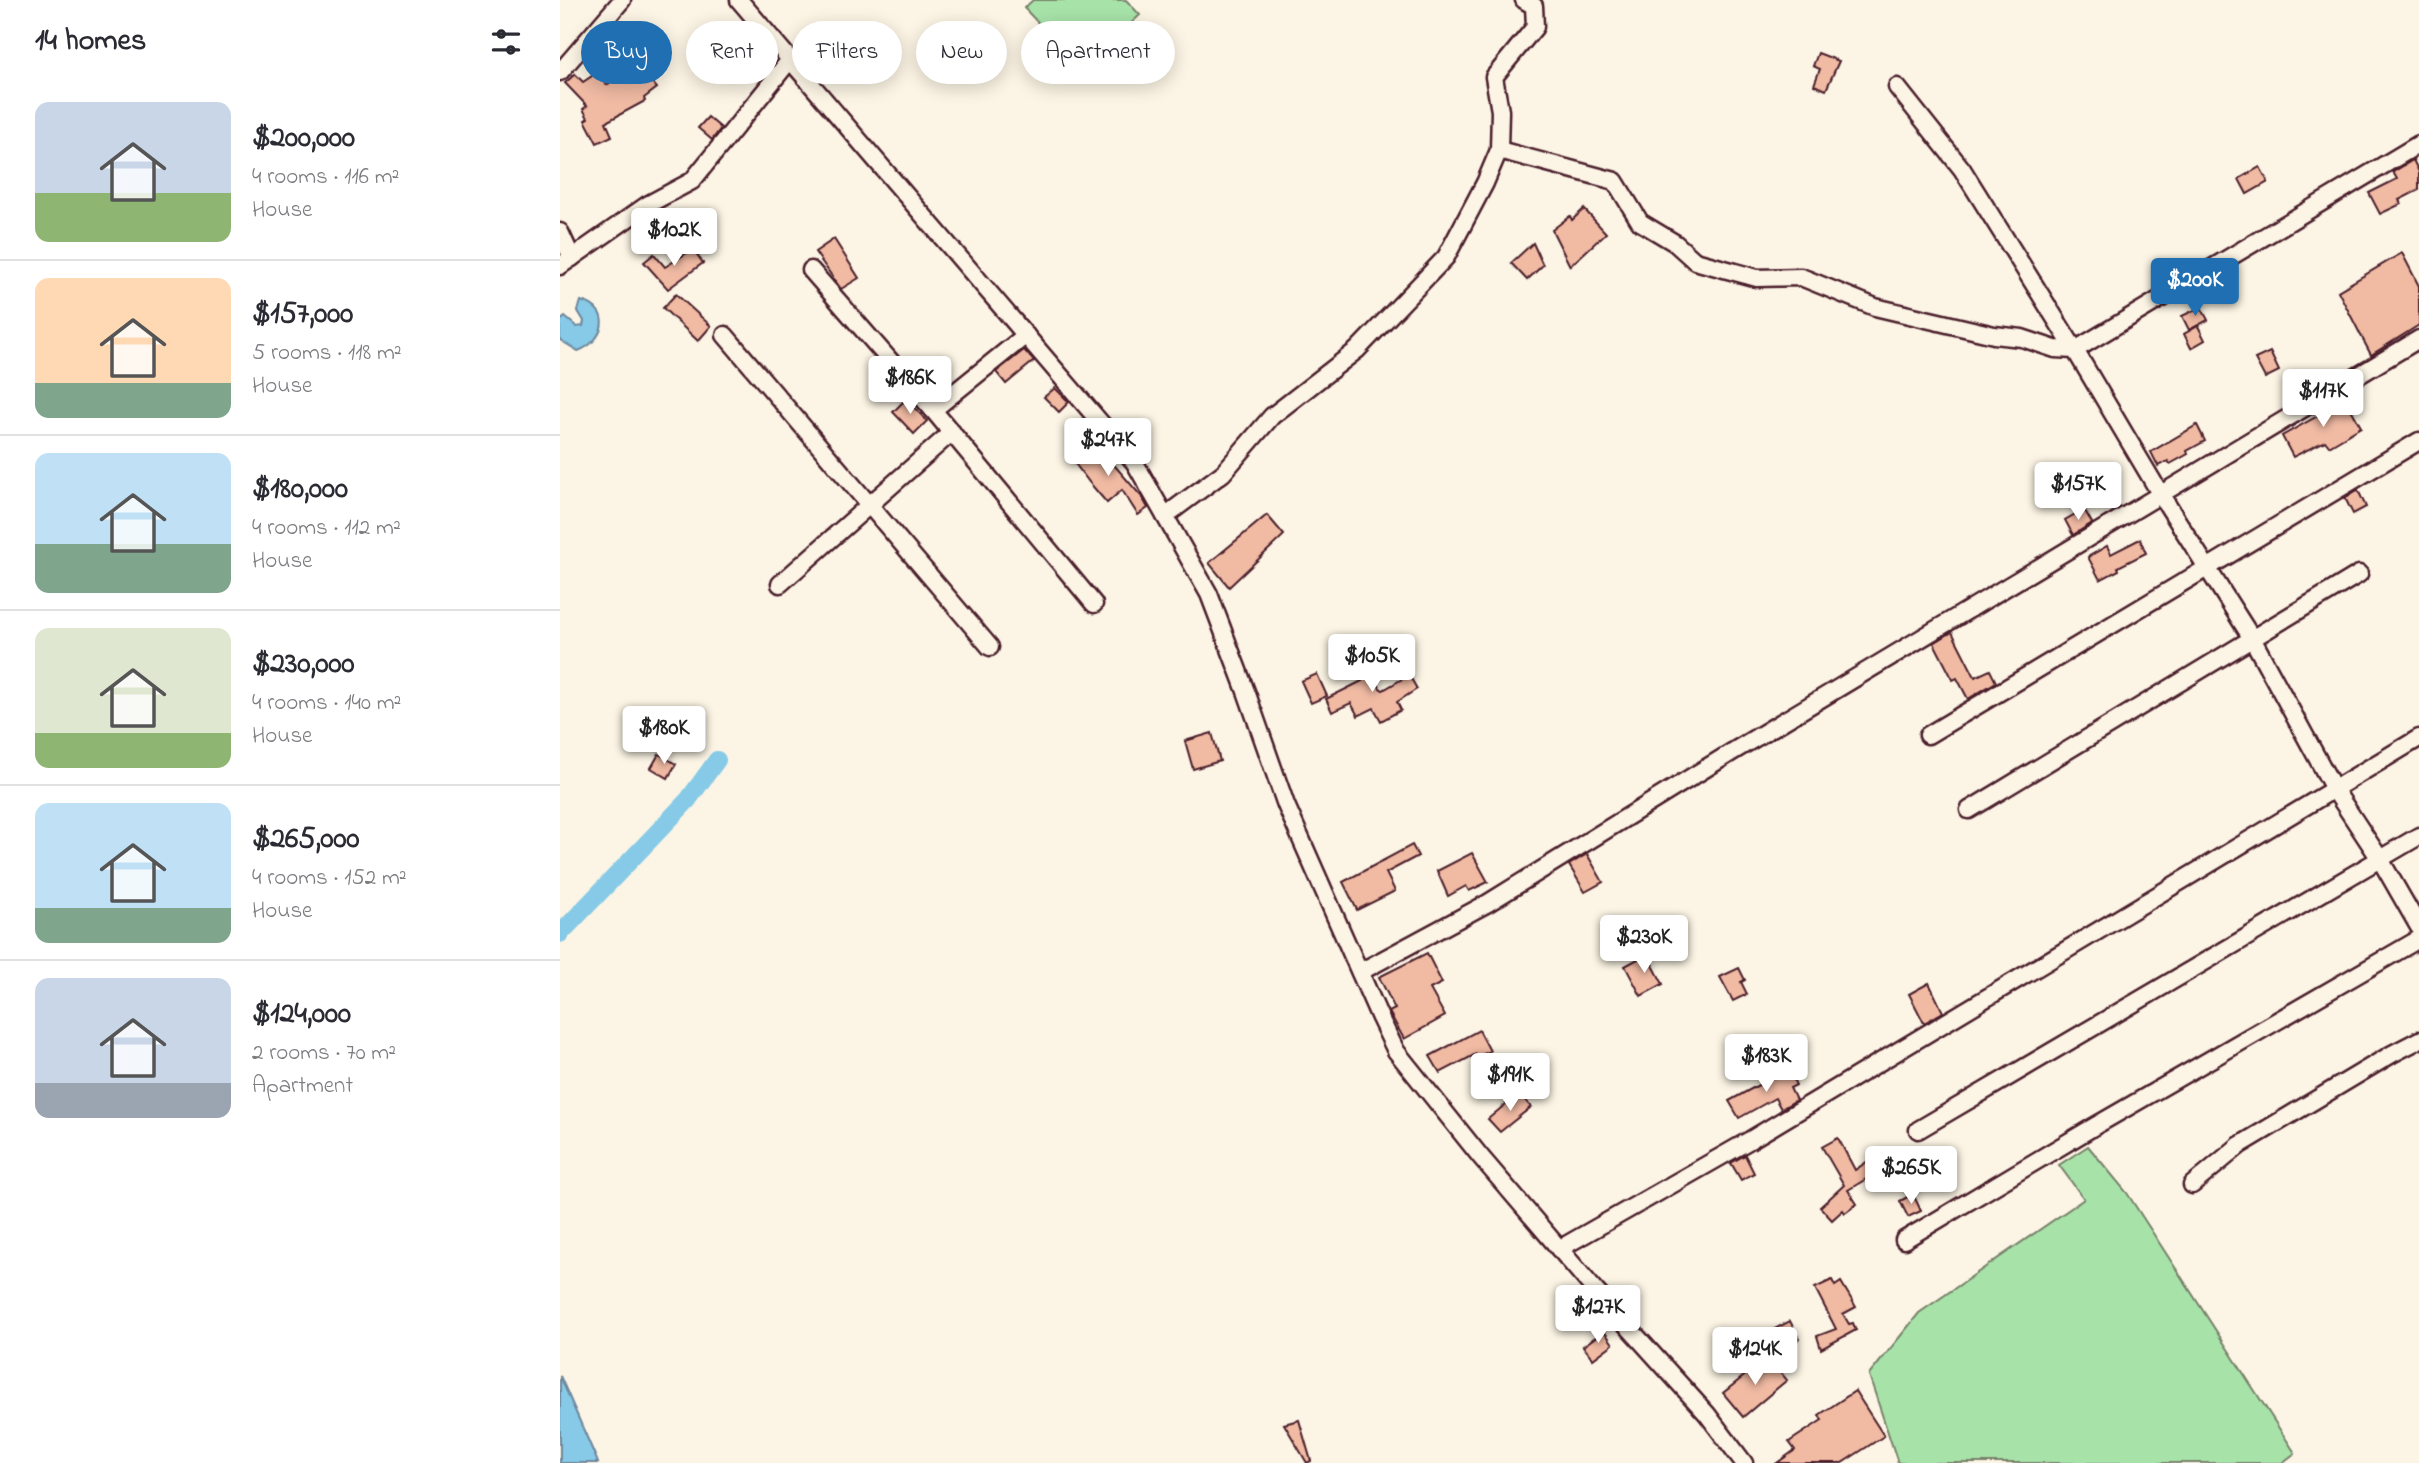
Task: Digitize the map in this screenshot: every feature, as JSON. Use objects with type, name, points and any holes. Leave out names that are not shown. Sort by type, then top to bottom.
[{"type":"street","points":[[560,72],[622,0]]},
{"type":"street","points":[[739,0],[1135,463],[1209,594],[1286,805],[1396,1051],[1480,1156],[1559,1249],[1707,1414],[1744,1463]]},
{"type":"street","points":[[1165,516],[1223,473],[1272,416],[1357,350],[1446,257],[1485,183],[1499,150],[1500,111],[1494,77],[1535,27],[1534,6],[1524,0]]},
{"type":"street","points":[[560,232],[566,262],[647,205],[692,181],[789,61]]},
{"type":"street","points":[[1897,87],[1962,169],[2075,350],[2161,495],[2253,640],[2334,789],[2419,927]]},
{"type":"street","points":[[1499,150],[1615,181],[1640,222],[1675,243],[1695,261],[1756,278],[1801,277],[1875,307],[2022,338],[2055,349],[2075,350],[2419,144]]},
{"type":"street","points":[[811,270],[952,432],[1094,604]]},
{"type":"street","points":[[725,335],[990,647]]},
{"type":"street","points":[[933,410],[1026,335]]},
{"type":"street","points":[[1360,972],[1488,903],[1732,752],[2419,340]]},
{"type":"street","points":[[780,584],[952,432]]},
{"type":"street","points":[[1928,735],[2419,441]]},
{"type":"street","points":[[1969,810],[2359,574]]},
{"type":"street","points":[[1559,1249],[1750,1140],[2419,738]]},
{"type":"street","points":[[1919,1130],[2419,836]]},
{"type":"street","points":[[1904,1240],[2419,939]]},
{"type":"street","points":[[2192,1185],[2240,1145],[2419,1040]]},
{"type":"green space","points":[[1033,0],[1126,0],[1140,15],[1134,21],[1036,21],[1024,8]]},
{"type":"green space","points":[[2088,1146],[2127,1193],[2295,1453],[2282,1463],[1898,1463],[1869,1375],[1919,1313],[2084,1199],[2059,1165]]},
{"type":"water","points":[[581,301],[598,311],[602,325],[594,340],[578,351],[560,340],[560,321],[565,317],[577,327],[583,326],[584,321],[578,311]]},
{"type":"water","points":[[560,1376],[596,1458],[598,1463],[560,1463]]},
{"type":"building","points":[[1818,53],[1839,61],[1826,90],[1814,85],[1820,69],[1813,66]]},
{"type":"building","points":[[575,74],[581,84],[654,84],[657,88],[644,98],[645,101],[606,122],[612,136],[597,143],[585,120],[588,118],[583,109],[587,106],[565,83]]},
{"type":"building","points":[[708,117],[721,128],[712,140],[698,128]]},
{"type":"building","points":[[2413,160],[2419,172],[2419,190],[2399,200],[2401,204],[2380,214],[2369,193],[2397,179],[2393,172]]},
{"type":"building","points":[[2260,167],[2268,182],[2247,194],[2239,179]]},
{"type":"building","points":[[1584,209],[1606,233],[1570,266],[1552,230],[1570,216],[1572,220]]},
{"type":"building","points":[[834,239],[859,278],[841,289],[815,252]]},
{"type":"building","points":[[1533,243],[1543,265],[1527,280],[1511,263]]},
{"type":"building","points":[[693,249],[703,263],[668,289],[644,262],[654,254],[665,267]]},
{"type":"building","points":[[2402,253],[2419,286],[2419,325],[2371,355],[2338,291]]},
{"type":"building","points":[[676,294],[711,326],[698,341],[663,308]]},
{"type":"building","points":[[2201,307],[2208,320],[2189,330],[2182,316]]},
{"type":"building","points":[[2198,326],[2205,340],[2191,348],[2184,334]]},
{"type":"building","points":[[1024,350],[1034,361],[1006,384],[996,372]]},
{"type":"building","points":[[2270,352],[2279,371],[2265,378],[2255,359]]},
{"type":"building","points":[[1055,388],[1069,402],[1059,412],[1044,397]]},
{"type":"building","points":[[906,399],[927,421],[914,434],[893,412]]},
{"type":"building","points":[[2346,400],[2361,427],[2329,446],[2325,441],[2293,457],[2282,436]]},
{"type":"building","points":[[2197,425],[2205,441],[2170,464],[2168,461],[2158,466],[2151,452]]},
{"type":"building","points":[[1095,443],[1142,497],[1148,508],[1138,515],[1122,490],[1107,503],[1089,482],[1073,461]]},
{"type":"building","points":[[2358,490],[2366,507],[2353,514],[2345,498]]},
{"type":"building","points":[[2084,509],[2092,523],[2073,535],[2065,520]]},
{"type":"building","points":[[1267,515],[1284,535],[1229,587],[1209,563]]},
{"type":"building","points":[[2140,539],[2146,553],[2100,580],[2088,557],[2107,546],[2111,554]]},
{"type":"building","points":[[1952,632],[1975,677],[1990,670],[1996,682],[1968,699],[1957,678],[1953,680],[1934,643]]},
{"type":"building","points":[[1365,657],[1383,690],[1409,675],[1417,689],[1397,702],[1401,710],[1381,721],[1374,708],[1358,716],[1351,703],[1332,712],[1326,699],[1362,681],[1353,663]]},
{"type":"building","points":[[1317,674],[1327,696],[1311,703],[1301,681]]},
{"type":"building","points":[[1212,733],[1220,761],[1193,769],[1185,741]]},
{"type":"building","points":[[659,754],[676,764],[668,778],[651,768]]},
{"type":"building","points":[[1412,845],[1418,856],[1386,873],[1395,891],[1357,910],[1343,882]]},
{"type":"building","points":[[1472,853],[1488,882],[1469,891],[1466,886],[1448,896],[1437,871]]},
{"type":"building","points":[[1587,854],[1603,882],[1585,892],[1569,865]]},
{"type":"building","points":[[1427,953],[1442,983],[1430,989],[1445,1016],[1404,1039],[1389,1012],[1395,1009],[1379,977]]},
{"type":"building","points":[[1647,954],[1663,984],[1641,996],[1625,966]]},
{"type":"building","points":[[1739,968],[1745,980],[1741,982],[1747,994],[1733,1001],[1720,977]]},
{"type":"building","points":[[1929,983],[1943,1012],[1924,1023],[1909,994]]},
{"type":"building","points":[[1479,1030],[1490,1051],[1478,1057],[1476,1054],[1440,1073],[1430,1056]]},
{"type":"building","points":[[1788,1069],[1796,1085],[1790,1088],[1796,1100],[1781,1109],[1775,1098],[1739,1118],[1729,1101]]},
{"type":"building","points":[[1519,1093],[1531,1107],[1500,1132],[1488,1119]]},
{"type":"building","points":[[1838,1138],[1855,1170],[1884,1150],[1891,1161],[1886,1167],[1848,1190],[1857,1204],[1845,1213],[1843,1210],[1832,1220],[1820,1207],[1844,1185],[1822,1147]]},
{"type":"building","points":[[1745,1155],[1754,1173],[1741,1180],[1731,1163]]},
{"type":"building","points":[[1913,1194],[1921,1211],[1908,1217],[1900,1201]]},
{"type":"building","points":[[1832,1280],[1835,1286],[1841,1282],[1856,1307],[1843,1314],[1856,1330],[1821,1349],[1817,1336],[1836,1329],[1815,1288]]},
{"type":"building","points":[[1790,1321],[1799,1339],[1772,1353],[1763,1335]]},
{"type":"building","points":[[1604,1331],[1613,1344],[1593,1359],[1583,1346]]},
{"type":"building","points":[[1768,1357],[1787,1380],[1743,1417],[1723,1393]]},
{"type":"building","points":[[1855,1391],[1884,1436],[1842,1463],[1777,1463],[1795,1450],[1789,1442],[1822,1420],[1819,1415]]},
{"type":"building","points":[[1299,1420],[1311,1461],[1307,1463],[1284,1424]]},
{"type":"waterway","points":[[560,934],[688,800],[717,760]]}]
